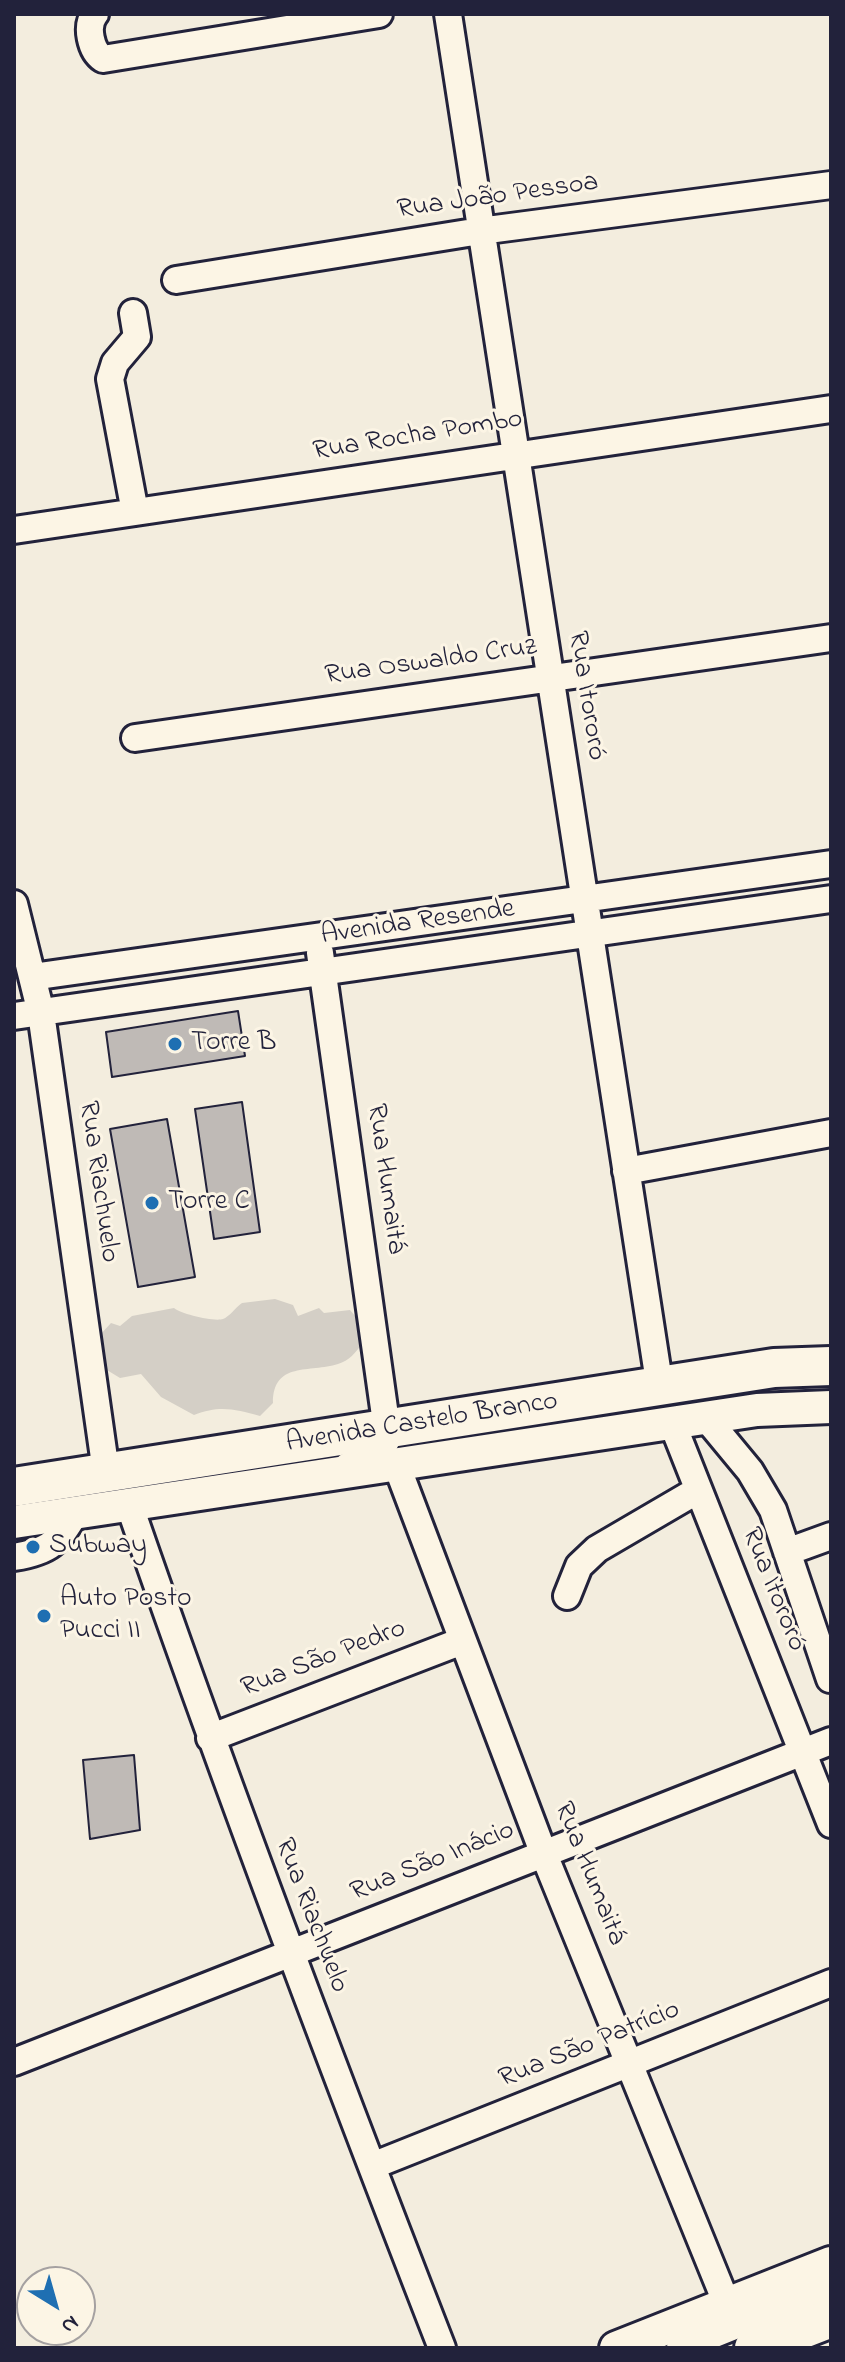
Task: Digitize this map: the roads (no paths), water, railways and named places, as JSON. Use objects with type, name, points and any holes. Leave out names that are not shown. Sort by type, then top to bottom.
[{"type":"highway","name":"Avenida Castelo Branco","points":[[14,1487],[774,1368],[831,1366]]},
{"type":"highway","points":[[754,2348],[830,2288]]},
{"type":"main road","name":"Avenida Castelo Branco","points":[[14,1522],[784,1408],[831,1407]]},
{"type":"main road","points":[[616,2348],[726,2302],[830,2288]]},
{"type":"street","points":[[95,14],[89,27],[94,51],[103,59],[379,14]]},
{"type":"street","name":"Rua Itororó","points":[[448,14],[660,1388]]},
{"type":"street","name":"Rua João Pessoa","points":[[176,280],[480,231],[831,185]]},
{"type":"street","points":[[133,313],[137,337],[115,363],[110,379],[135,512]]},
{"type":"street","name":"Rua Rocha Pombo","points":[[14,530],[831,409]]},
{"type":"street","name":"Rua Oswaldo Cruz","points":[[135,738],[831,638]]},
{"type":"street","name":"Avenida Resende","points":[[32,977],[831,864]]},
{"type":"street","name":"Avenida Resende","points":[[14,1016],[831,899]]},
{"type":"street","name":"Rua Riachuelo","points":[[14,904],[41,1013],[106,1472]]},
{"type":"street","name":"Rua Humaitá","points":[[319,937],[386,1430]]},
{"type":"street","points":[[626,1171],[831,1133]]},
{"type":"street","points":[[707,1419],[750,1471],[773,1510],[830,1679]]},
{"type":"street","name":"Rua Itororó","points":[[673,1425],[831,1824]]},
{"type":"street","points":[[326,1476],[382,1449],[387,1441],[386,1430]]},
{"type":"street","name":"Rua Humaitá","points":[[397,1466],[543,1852],[726,2302]]},
{"type":"street","points":[[567,1596],[579,1566],[597,1549],[698,1490]]},
{"type":"street","name":"Rua Riachuelo","points":[[129,1504],[290,1956],[442,2348]]},
{"type":"street","points":[[14,1557],[42,1553],[60,1539],[76,1512]]},
{"type":"street","points":[[787,1552],[831,1536]]},
{"type":"street","name":"Rua São Pedro","points":[[210,1738],[462,1641]]},
{"type":"street","name":"Rua São Inácio","points":[[14,2062],[831,1741]]},
{"type":"street","name":"Rua São Patrício","points":[[372,2166],[831,1983]]},
{"type":"street","points":[[680,2348],[830,2288]]},
{"type":"place","name":"Torre B","points":[[175,1044]]},
{"type":"place","name":"Torre C","points":[[152,1203]]},
{"type":"place","name":"Subway","points":[[33,1547]]},
{"type":"place","name":"Auto Posto Pucci II","points":[[44,1616]]}]
